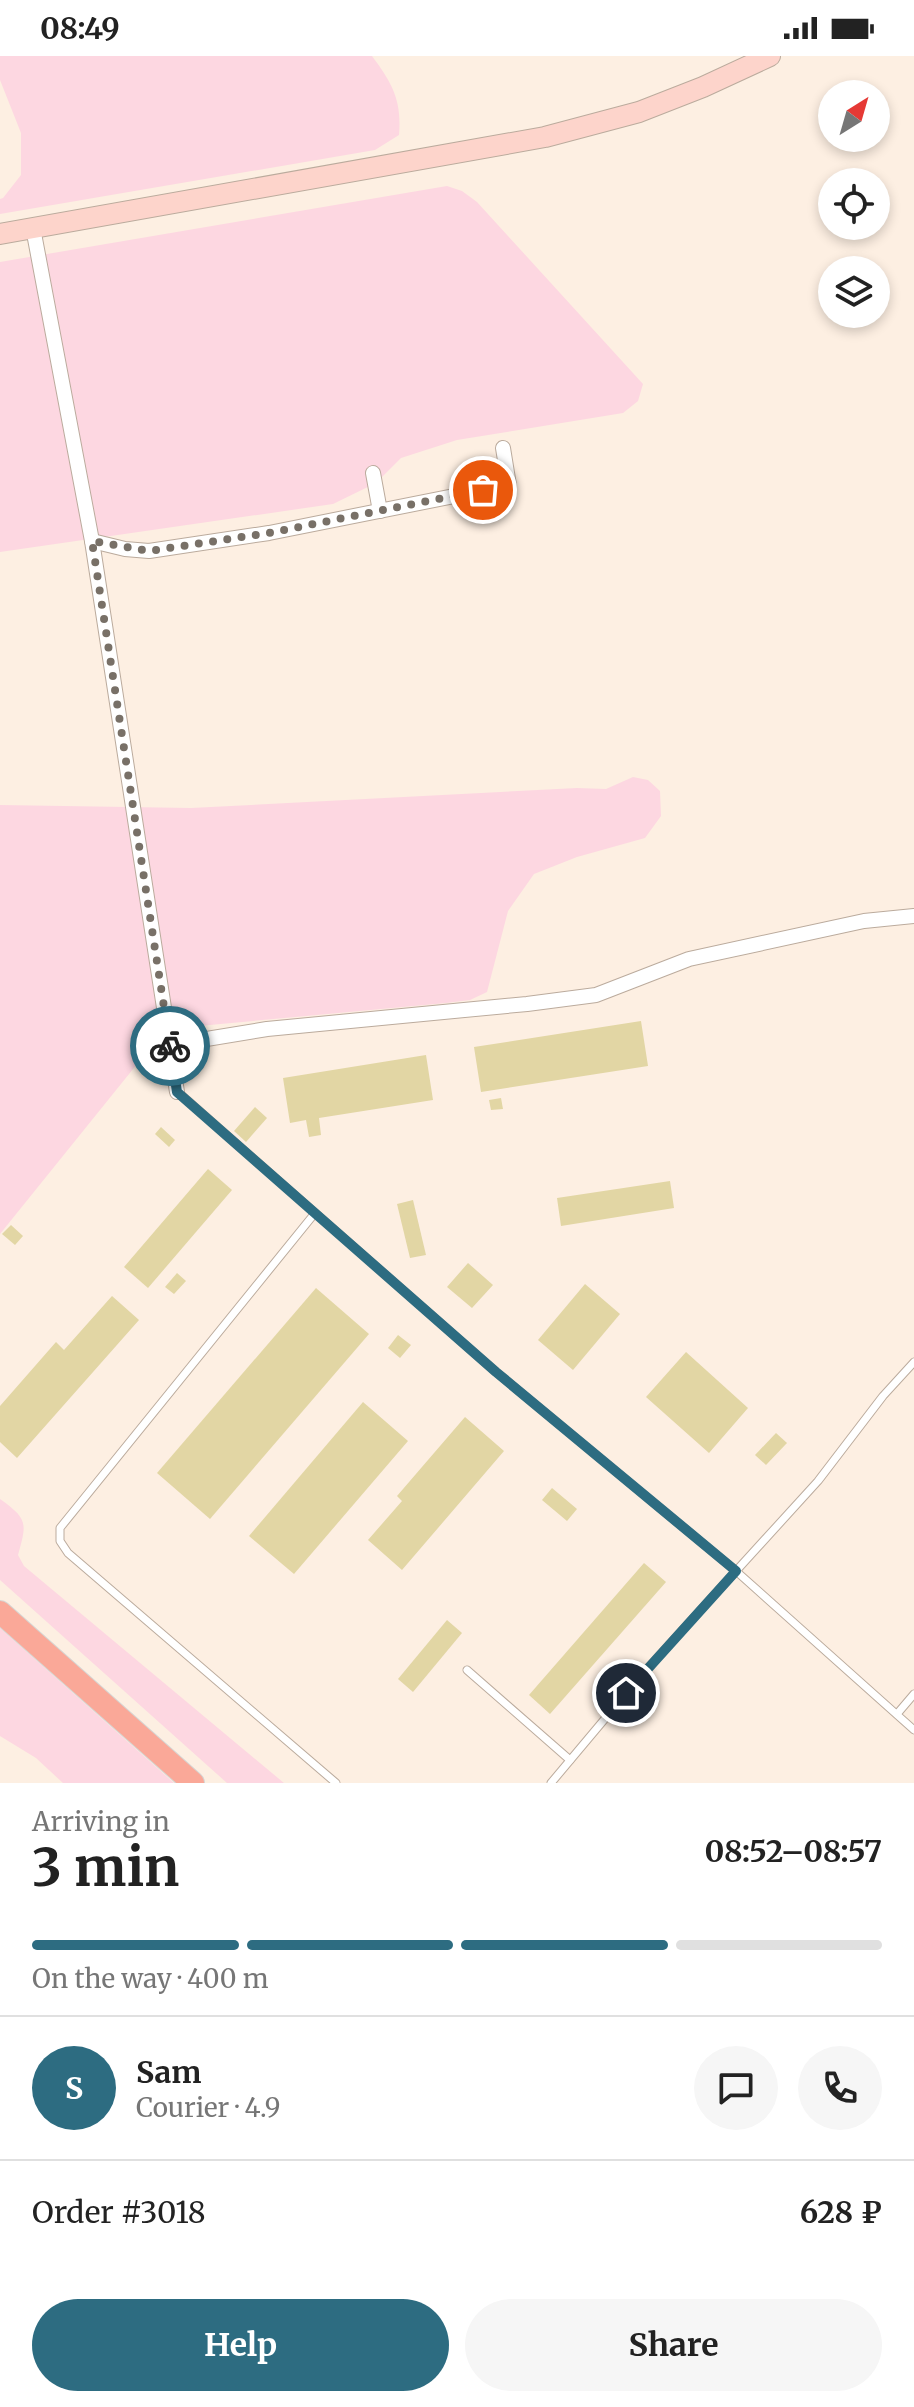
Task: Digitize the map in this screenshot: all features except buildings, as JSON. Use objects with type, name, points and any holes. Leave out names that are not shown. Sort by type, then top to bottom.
[{"type":"main road","points":[[0,234],[545,137],[639,112],[770,56]]},
{"type":"main road","points":[[0,1612],[193,1783]]},
{"type":"street","points":[[33,228],[92,541],[177,1092]]},
{"type":"street","points":[[92,541],[149,551],[269,533],[509,485],[503,448]]},
{"type":"street","points":[[373,473],[380,511]]},
{"type":"street","points":[[170,1045],[267,1029],[596,995],[689,959],[864,921],[914,916]]},
{"type":"lane","points":[[177,1092],[496,1372],[736,1571],[914,1730]]},
{"type":"lane","points":[[315,1213],[60,1528],[60,1541],[68,1553],[336,1783]]},
{"type":"lane","points":[[551,1783],[645,1671],[818,1481],[883,1396],[914,1362]]},
{"type":"lane","points":[[467,1670],[570,1760]]},
{"type":"lane","points":[[897,1714],[914,1694]]},
{"type":"shaded area","points":[[0,56],[372,56],[394,92],[399,112],[399,135],[375,150],[0,214],[0,199],[21,175],[21,133],[0,80]]},
{"type":"shaded area","points":[[447,186],[462,191],[477,202],[643,384],[638,401],[623,413],[457,440],[401,458],[376,483],[333,504],[0,552],[0,262]]},
{"type":"shaded area","points":[[633,777],[648,780],[660,791],[661,816],[645,838],[577,857],[534,874],[508,911],[487,992],[470,1000],[446,1003],[172,1031],[150,1048],[0,1234],[0,805],[191,808],[606,789]]},
{"type":"shaded area","points":[[0,1499],[23,1522],[18,1555],[24,1566],[284,1783],[227,1783],[0,1580]]},
{"type":"shaded area","points":[[0,1628],[174,1783],[63,1783],[36,1758],[0,1736]]},
{"type":"way so far","points":[[170,1046],[92,541],[149,551],[269,533],[483,490]]},
{"type":"route","points":[[170,1046],[177,1092],[496,1372],[736,1571],[626,1693]]}]
